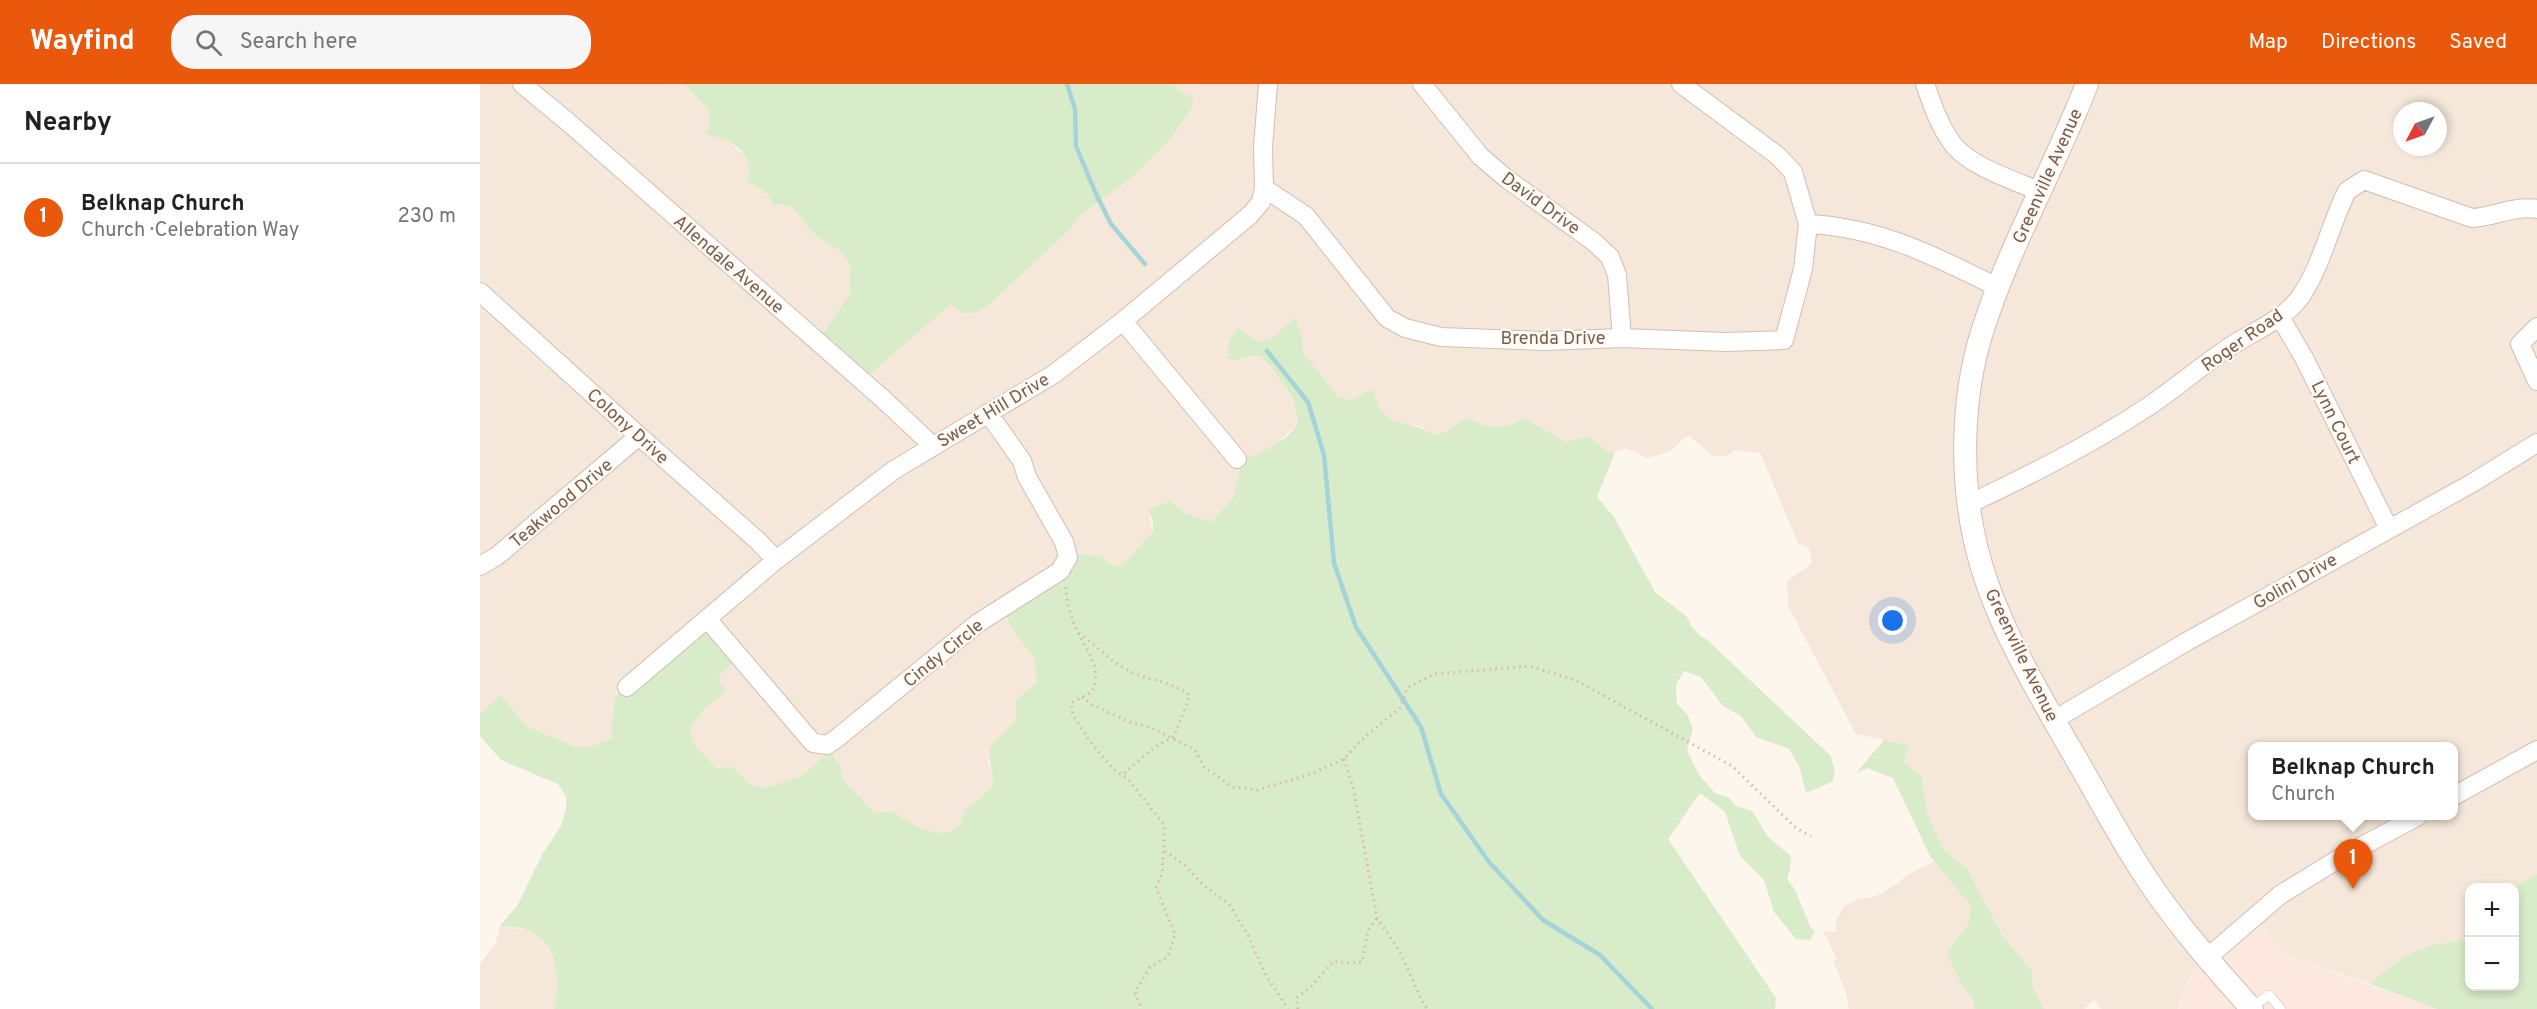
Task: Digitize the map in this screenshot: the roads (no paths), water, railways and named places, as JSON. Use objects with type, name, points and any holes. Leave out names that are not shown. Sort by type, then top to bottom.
[{"type":"street","name":"Allendale Avenue","points":[[522,84],[883,399],[933,446]]},
{"type":"street","name":"Sweet Hill Drive","points":[[627,687],[776,561],[894,470],[1034,387],[1123,321],[1250,214],[1261,202],[1264,188],[1263,147],[1268,84]]},
{"type":"street","name":"David Drive","points":[[1422,84],[1481,157],[1507,179],[1594,242],[1610,257],[1617,275],[1622,338]]},
{"type":"street","points":[[1681,84],[1778,156],[1793,172],[1808,224],[1857,229],[1891,240],[1949,263],[1999,288]]},
{"type":"street","points":[[1925,84],[1935,114],[1952,144],[1964,155],[2041,192]]},
{"type":"street","name":"Greenville Avenue","points":[[2087,84],[1982,332],[1967,407],[1965,442],[1975,540],[1986,580],[2004,624],[2054,720],[2150,884],[2207,958],[2251,1008]]},
{"type":"street","name":"Roger Road","points":[[1970,504],[2080,448],[2146,408],[2230,347],[2280,317],[2300,297],[2315,271],[2343,199],[2347,191],[2355,184],[2364,180],[2472,218],[2488,217],[2528,207],[2537,209]]},
{"type":"street","name":"Brenda Drive","points":[[1264,188],[1306,216],[1387,318],[1405,328],[1441,337],[1544,341],[1622,338],[1726,342],[1784,340],[1803,269],[1808,224]]},
{"type":"street","name":"Colony Drive","points":[[480,292],[758,541],[776,561]]},
{"type":"street","name":"Lynn Court","points":[[2280,317],[2304,358],[2389,530]]},
{"type":"street","points":[[1123,321],[1238,459]]},
{"type":"street","points":[[2537,327],[2520,344],[2537,381]]},
{"type":"street","name":"Cindy Circle","points":[[708,620],[813,743],[827,745],[978,623],[1060,571],[1068,557],[1064,542],[1027,477],[1022,462],[988,413]]},
{"type":"street","name":"Teakwood Drive","points":[[480,566],[497,556],[639,436]]},
{"type":"street","name":"Golini Drive","points":[[2054,720],[2186,642],[2474,482],[2537,443]]},
{"type":"street","points":[[2458,794],[2537,750]]},
{"type":"street","points":[[2207,958],[2280,895],[2340,858],[2411,820]]},
{"type":"lane","points":[[2251,1008],[2269,995],[2281,1009]]},
{"type":"waterway","points":[[1067,84],[1075,109],[1076,146],[1096,194],[1111,224],[1145,264]]},
{"type":"waterway","points":[[1267,351],[1308,402],[1324,455],[1334,563],[1356,627],[1421,727],[1441,794],[1489,862],[1543,920],[1600,955],[1652,1009]]},
{"type":"place","name":"Belknap Church","points":[[2353,889]]}]
